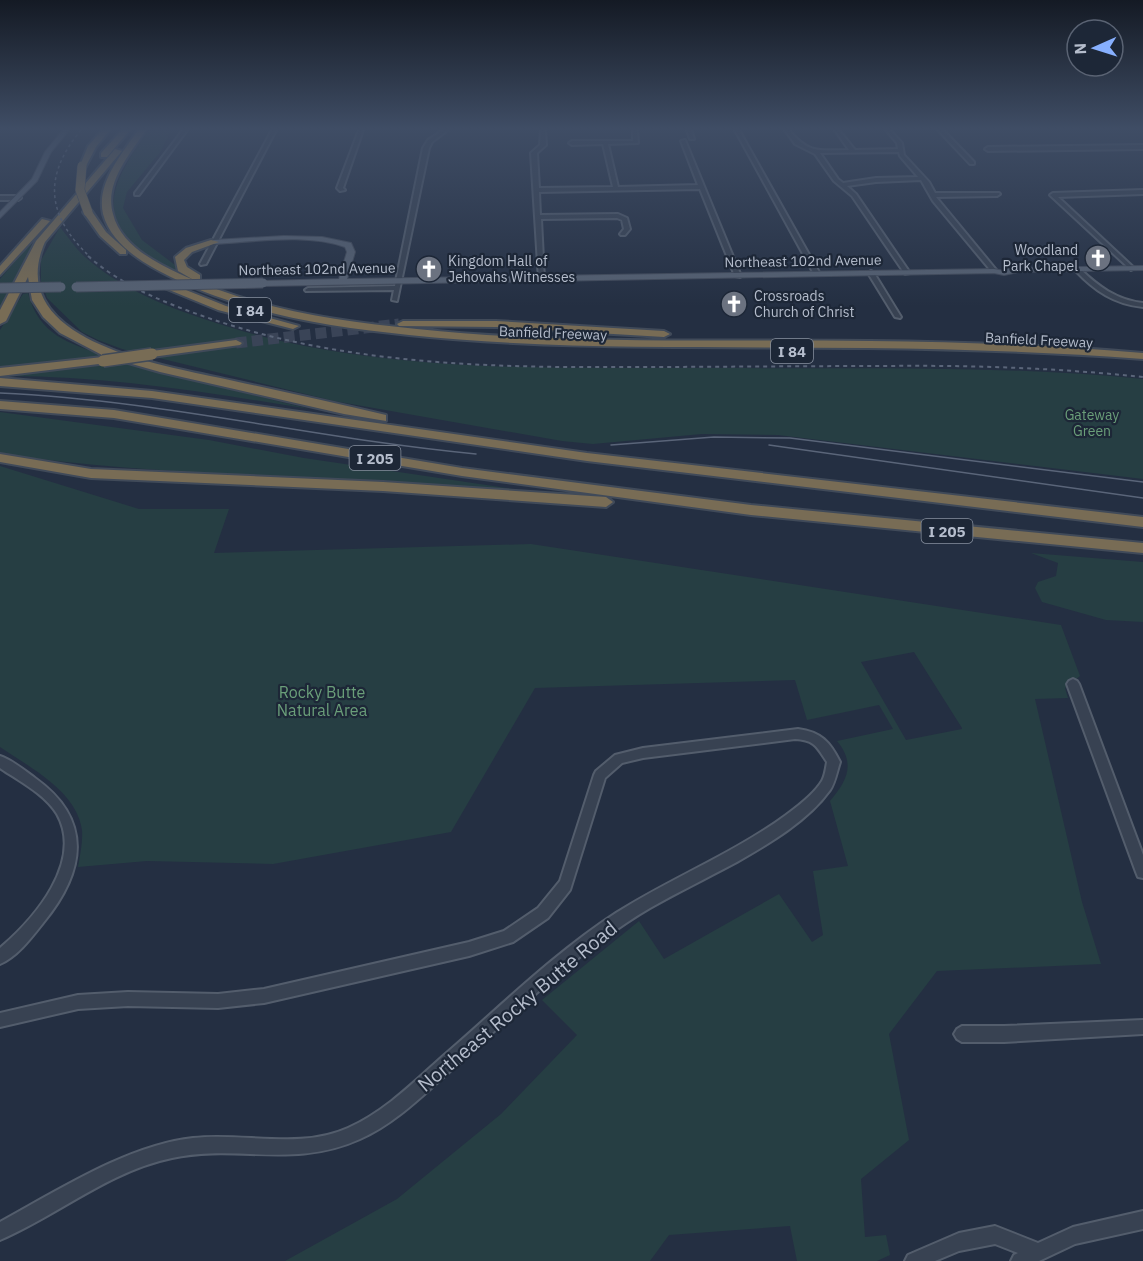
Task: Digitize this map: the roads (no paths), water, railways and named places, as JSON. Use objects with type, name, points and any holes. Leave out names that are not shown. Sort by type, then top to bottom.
[{"type":"highway","points":[[0,272],[74,189]]},
{"type":"highway","name":"Banfield Freeway","points":[[80,189],[88,212],[113,244],[143,266],[181,286],[217,299],[301,322],[441,343],[520,348],[997,352],[1143,362]]},
{"type":"highway","points":[[0,321],[36,250],[50,230],[87,189]]},
{"type":"highway","name":"Banfield Freeway","points":[[110,189],[107,200],[108,214],[115,228],[138,254],[183,280],[241,301],[296,315],[375,328],[528,342],[1038,348],[1143,356]]},
{"type":"highway","points":[[0,262],[31,237]]},
{"type":"highway","points":[[214,242],[184,253],[179,259],[180,266],[200,279],[231,292],[375,328]]},
{"type":"highway","points":[[36,250],[32,280],[38,303],[61,328],[93,346],[165,368],[339,409],[478,436],[500,444]]},
{"type":"highway","points":[[166,285],[198,299],[247,315],[338,334],[421,344],[441,343]]},
{"type":"highway","points":[[399,324],[496,324],[828,344]]},
{"type":"highway","points":[[0,372],[236,343]]},
{"type":"highway","name":"I 205","points":[[0,382],[126,391],[802,485],[1143,522]]},
{"type":"highway","name":"I 205","points":[[0,405],[103,412],[462,472],[752,510],[1143,548]]},
{"type":"highway","points":[[0,458],[73,471],[440,489],[709,512],[752,510]]},
{"type":"main road","points":[[0,216],[27,189]]},
{"type":"main road","points":[[214,242],[321,240],[346,244],[351,252],[342,282]]},
{"type":"main road","name":"Northeast 102nd Avenue","points":[[0,288],[342,282],[399,284],[871,273],[994,271],[1004,273],[1018,270],[1143,268]]},
{"type":"street","points":[[137,194],[141,189]]},
{"type":"street","points":[[203,264],[242,189]]},
{"type":"street","points":[[395,300],[418,189]]},
{"type":"street","points":[[541,279],[536,190],[623,189]]},
{"type":"street","points":[[703,189],[738,276]]},
{"type":"street","points":[[770,189],[817,274]]},
{"type":"street","points":[[847,189],[854,195],[907,273]]},
{"type":"street","points":[[928,189],[994,271]]},
{"type":"street","points":[[1131,268],[1053,194],[1143,192]]},
{"type":"street","points":[[932,195],[997,194]]},
{"type":"street","points":[[0,198],[18,198]]},
{"type":"street","points":[[537,217],[614,216],[625,219],[627,229],[623,234]]},
{"type":"street","points":[[1077,269],[1104,294],[1124,303],[1143,305]]},
{"type":"street","points":[[871,273],[898,317]]},
{"type":"street","points":[[308,290],[399,284]]},
{"type":"street","points":[[1073,684],[1143,872]]},
{"type":"street","name":"Northeast Rocky Butte Road","points":[[0,1020],[78,1002],[118,999],[218,1001],[264,996],[497,941],[537,918],[558,895],[575,860],[595,784],[612,763],[643,753],[795,734],[815,738],[827,748],[833,758],[834,769],[828,784],[798,816],[768,836],[644,903],[609,927],[418,1089],[366,1128],[340,1140],[303,1148],[203,1145],[174,1149],[116,1171],[0,1231]]},
{"type":"street","points":[[0,760],[56,804],[66,818],[70,838],[66,868],[53,899],[31,930],[0,957]]},
{"type":"street","points":[[962,1034],[1143,1027]]},
{"type":"street","points":[[1020,1261],[1091,1231],[1143,1220]]},
{"type":"street","points":[[914,1261],[959,1242],[995,1235],[1038,1252]]},
{"type":"tunnel","points":[[236,343],[399,324]]},
{"type":"tram line","points":[[0,393],[120,403],[357,439],[476,454]]},
{"type":"tram line","points":[[611,445],[714,437],[790,438],[1143,482]]},
{"type":"tram line","points":[[769,445],[1143,498]]},
{"type":"railway","points":[[55,189],[58,211],[65,226],[90,257]]},
{"type":"railway","points":[[88,256],[113,275],[140,290],[197,314],[249,331],[303,344],[410,360],[574,367],[982,367],[1046,369],[1143,377]]},
{"type":"place","name":"Woodland Park Chapel","points":[[1098,258]]},
{"type":"place","name":"Kingdom Hall of Jehovahs Witnesses","points":[[429,269]]},
{"type":"place","name":"Crossroads Church of Christ","points":[[734,304]]},
{"type":"park label","name":"Gateway Green","points":[[1092,424]]},
{"type":"park label","name":"Rocky Butte Natural Area","points":[[322,701]]}]
